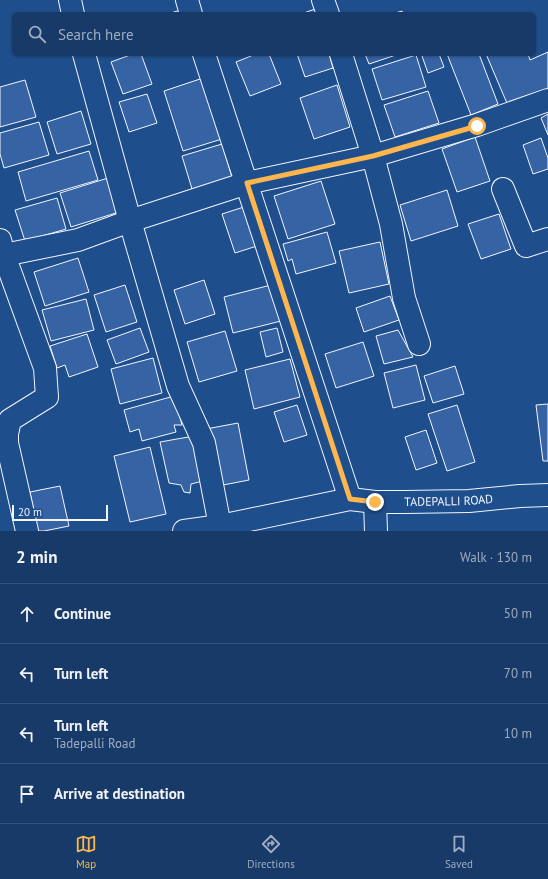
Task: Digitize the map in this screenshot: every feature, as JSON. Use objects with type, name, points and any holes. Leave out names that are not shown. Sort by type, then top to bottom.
[{"type":"street","points":[[70,0],[73,12]]},
{"type":"street","points":[[187,0],[190,12]]},
{"type":"street","points":[[323,0],[327,12]]},
{"type":"street","points":[[85,56],[130,221],[178,386],[204,443],[220,526]]},
{"type":"street","points":[[205,56],[350,499]]},
{"type":"street","points":[[341,56],[373,156],[391,224],[404,298],[418,344]]},
{"type":"street","points":[[27,531],[7,443],[7,434],[10,420],[47,397],[45,368],[2,247],[78,240],[130,221],[247,183],[373,156],[477,126],[548,100]]},
{"type":"street","points":[[503,189],[526,246],[548,239]]},
{"type":"street","name":"TADEPALLI ROAD","points":[[184,531],[220,526],[350,499],[375,502],[470,501],[548,495]]},
{"type":"street","points":[[375,502],[376,531]]},
{"type":"building","points":[[315,9],[316,12],[307,12]]},
{"type":"building","points":[[548,52],[548,92],[509,108],[487,56],[529,56],[530,60]]},
{"type":"building","points":[[128,56],[142,56],[152,84],[123,94],[111,62]]},
{"type":"building","points":[[251,56],[270,56],[281,84],[250,96],[236,62]]},
{"type":"building","points":[[298,56],[330,56],[333,68],[305,77]]},
{"type":"building","points":[[366,56],[393,56],[369,64]]},
{"type":"building","points":[[416,56],[426,87],[382,100],[372,69]]},
{"type":"building","points":[[422,56],[440,56],[444,67],[428,73]]},
{"type":"building","points":[[448,56],[480,56],[498,104],[471,115]]},
{"type":"building","points":[[203,78],[222,139],[183,151],[164,91]]},
{"type":"building","points":[[25,80],[36,117],[0,127],[0,87]]},
{"type":"building","points":[[337,85],[350,127],[314,139],[300,98]]},
{"type":"building","points":[[428,91],[439,123],[395,137],[384,105]]},
{"type":"building","points":[[147,94],[157,123],[129,132],[119,102]]},
{"type":"building","points":[[81,111],[91,144],[57,154],[47,122]]},
{"type":"building","points":[[548,114],[548,135],[541,118]]},
{"type":"building","points":[[39,122],[49,155],[4,168],[0,154],[0,133]]},
{"type":"building","points":[[475,137],[490,181],[457,192],[442,149]]},
{"type":"building","points":[[541,138],[548,158],[548,169],[533,174],[523,145]]},
{"type":"building","points":[[222,144],[232,177],[192,189],[182,156]]},
{"type":"building","points":[[89,151],[98,180],[26,201],[18,172]]},
{"type":"building","points":[[108,178],[119,212],[71,227],[60,193]]},
{"type":"building","points":[[321,181],[335,224],[288,239],[274,196]]},
{"type":"building","points":[[447,190],[458,226],[411,241],[400,205]]},
{"type":"building","points":[[57,198],[66,229],[25,241],[15,210]]},
{"type":"building","points":[[247,206],[260,245],[235,253],[222,214]]},
{"type":"building","points":[[499,214],[511,249],[481,259],[468,224]]},
{"type":"building","points":[[327,232],[336,263],[296,274],[292,259],[288,261],[283,244]]},
{"type":"building","points":[[380,242],[389,284],[349,293],[339,251]]},
{"type":"building","points":[[78,258],[89,292],[45,306],[34,272]]},
{"type":"building","points":[[204,280],[215,314],[185,324],[174,290]]},
{"type":"building","points":[[125,285],[137,322],[106,332],[94,295]]},
{"type":"building","points":[[271,285],[281,321],[233,333],[224,297]]},
{"type":"building","points":[[390,296],[399,320],[364,332],[356,308]]},
{"type":"building","points":[[86,299],[94,330],[51,341],[42,310]]},
{"type":"building","points":[[140,328],[149,352],[116,364],[107,340]]},
{"type":"building","points":[[277,328],[283,352],[266,357],[260,332]]},
{"type":"building","points":[[398,330],[413,357],[384,364],[376,336]]},
{"type":"building","points":[[225,331],[237,371],[199,382],[187,342]]},
{"type":"building","points":[[87,334],[98,367],[69,377],[65,365],[57,368],[50,346]]},
{"type":"building","points":[[363,342],[374,376],[336,388],[325,354]]},
{"type":"building","points":[[153,358],[162,393],[120,404],[111,369]]},
{"type":"building","points":[[290,359],[300,397],[254,409],[245,370]]},
{"type":"building","points":[[416,365],[425,400],[393,408],[384,373]]},
{"type":"building","points":[[455,366],[464,394],[433,403],[424,376]]},
{"type":"building","points":[[174,396],[182,425],[174,425],[176,432],[142,441],[139,429],[130,432],[124,410]]},
{"type":"building","points":[[548,404],[548,461],[543,461],[536,405]]},
{"type":"building","points":[[297,405],[307,435],[284,442],[274,412]]},
{"type":"building","points":[[457,405],[475,462],[447,471],[428,414]]},
{"type":"building","points":[[238,423],[249,480],[218,486],[206,429]]},
{"type":"building","points":[[426,430],[437,463],[416,470],[405,437]]},
{"type":"building","points":[[194,436],[203,481],[191,484],[190,493],[184,492],[181,485],[169,483],[160,442]]},
{"type":"building","points":[[150,447],[166,514],[130,522],[114,456]]},
{"type":"building","points":[[60,486],[69,526],[38,531],[30,492]]},
{"type":"route","points":[[375,502],[350,499],[247,183],[373,156],[477,126]]}]
